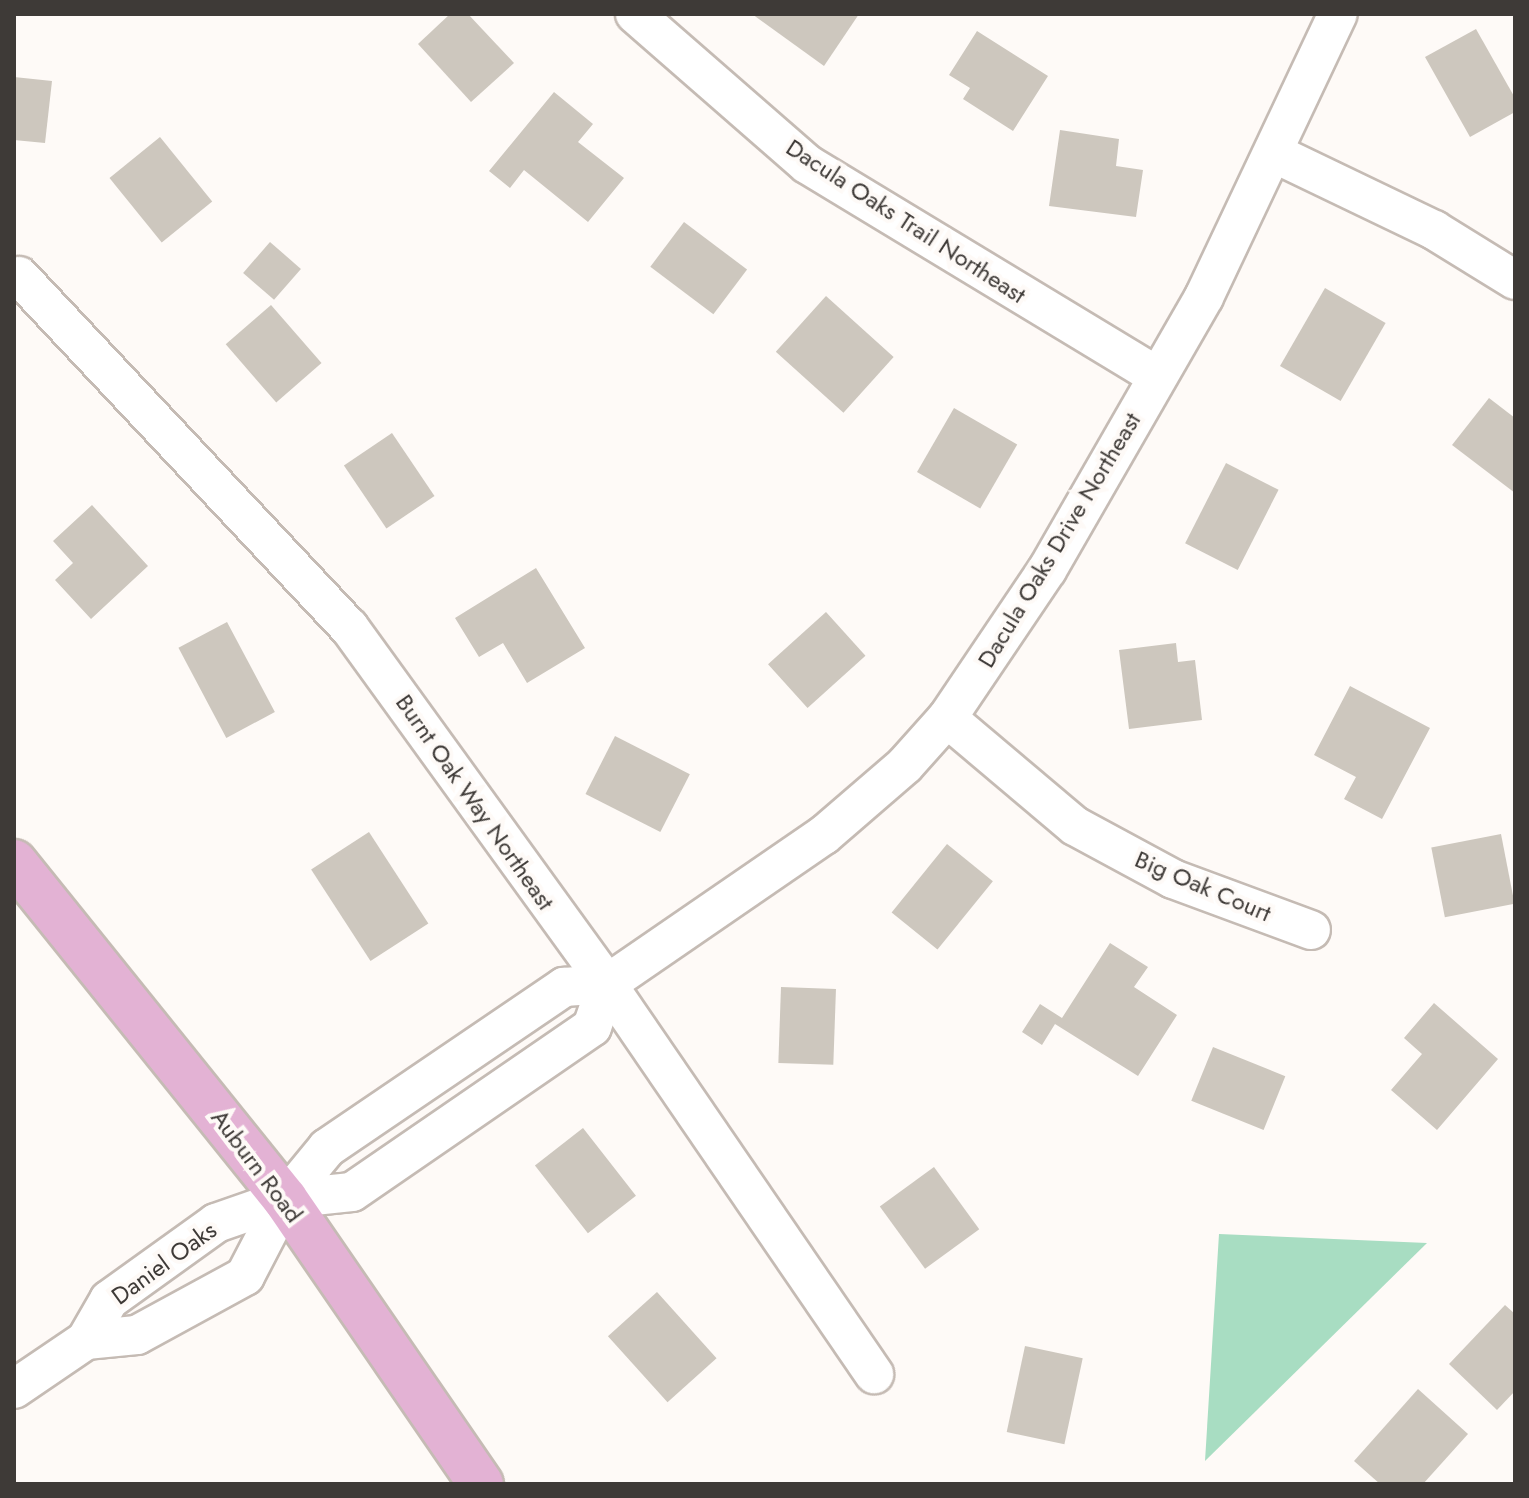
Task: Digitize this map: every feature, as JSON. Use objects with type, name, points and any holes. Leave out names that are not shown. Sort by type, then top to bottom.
[{"type":"main road","name":"Auburn Road","points":[[14,862],[285,1199],[481,1484]]},
{"type":"street","name":"Dacula Oaks Trail Northeast","points":[[635,14],[807,164],[1156,375]]},
{"type":"street","name":"Dacula Oaks Drive Northeast","points":[[607,984],[824,835],[947,718],[1012,628],[1204,297],[1338,14]]},
{"type":"street","points":[[1274,153],[1434,230],[1515,280]]},
{"type":"street","name":"Burnt Oak Way Northeast","points":[[19,276],[349,627],[607,984],[874,1374]]},
{"type":"street","name":"Big Oak Court","points":[[947,718],[1075,826],[1173,879],[1311,930]]},
{"type":"street","points":[[607,984],[592,1027],[352,1192],[285,1199],[327,1148],[531,1007],[564,987],[607,984]]},
{"type":"street","name":"Daniel Oaks","points":[[86,1340],[137,1335],[245,1276],[285,1199]]},
{"type":"street","name":"Daniel Oaks","points":[[86,1340],[109,1300],[216,1223],[285,1199]]},
{"type":"street","points":[[14,1389],[86,1340]]},
{"type":"green space","points":[[1219,1234],[1427,1243],[1205,1461]]},
{"type":"building","points":[[450,14],[468,14],[514,63],[471,102],[418,44]]},
{"type":"building","points":[[752,14],[859,14],[824,66]]},
{"type":"building","points":[[1476,29],[1515,98],[1515,112],[1470,137],[1425,57]]},
{"type":"building","points":[[977,31],[1048,76],[1013,131],[963,99],[970,88],[949,75]]},
{"type":"building","points":[[14,77],[52,81],[45,143],[14,140]]},
{"type":"building","points":[[554,92],[593,124],[578,142],[624,178],[588,222],[524,170],[510,188],[489,171]]},
{"type":"building","points":[[1060,130],[1119,139],[1116,166],[1143,170],[1136,217],[1049,206]]},
{"type":"building","points":[[160,137],[212,202],[162,242],[109,178]]},
{"type":"building","points":[[684,222],[747,270],[713,314],[650,267]]},
{"type":"building","points":[[270,242],[301,269],[274,300],[243,273]]},
{"type":"building","points":[[1325,288],[1386,323],[1341,401],[1280,366]]},
{"type":"building","points":[[826,296],[894,357],[843,413],[776,352]]},
{"type":"building","points":[[271,305],[322,363],[276,402],[226,344]]},
{"type":"building","points":[[1489,398],[1515,418],[1515,493],[1452,445]]},
{"type":"building","points":[[954,408],[1017,444],[980,509],[917,472]]},
{"type":"building","points":[[392,433],[434,496],[386,528],[344,465]]},
{"type":"building","points":[[1226,463],[1279,490],[1238,570],[1185,543]]},
{"type":"building","points":[[92,505],[148,566],[91,619],[55,580],[73,563],[53,541]]},
{"type":"building","points":[[536,568],[585,648],[527,683],[503,643],[479,657],[455,618]]},
{"type":"building","points":[[826,612],[865,656],[808,708],[768,664]]},
{"type":"building","points":[[227,622],[275,712],[226,738],[178,648]]},
{"type":"building","points":[[1176,643],[1178,662],[1195,660],[1202,720],[1129,729],[1119,650]]},
{"type":"building","points":[[1350,686],[1430,728],[1382,819],[1344,799],[1356,777],[1314,755]]},
{"type":"building","points":[[615,736],[690,774],[660,832],[585,794]]},
{"type":"building","points":[[369,832],[428,923],[370,961],[311,870]]},
{"type":"building","points":[[1501,834],[1515,904],[1445,917],[1431,848]]},
{"type":"building","points":[[947,844],[993,881],[937,950],[892,912]]},
{"type":"building","points":[[1110,943],[1148,967],[1134,987],[1177,1015],[1138,1076],[1055,1024],[1042,1045],[1022,1032],[1040,1004],[1062,1018]]},
{"type":"building","points":[[781,987],[836,989],[833,1065],[778,1063]]},
{"type":"building","points":[[1434,1003],[1498,1059],[1437,1130],[1391,1090],[1422,1054],[1404,1038]]},
{"type":"building","points":[[1213,1047],[1285,1076],[1264,1130],[1191,1101]]},
{"type":"building","points":[[583,1128],[636,1196],[588,1233],[535,1166]]},
{"type":"building","points":[[934,1167],[979,1229],[925,1269],[880,1206]]},
{"type":"building","points":[[657,1292],[717,1358],[668,1402],[608,1336]]},
{"type":"building","points":[[1505,1305],[1515,1314],[1515,1391],[1497,1410],[1449,1364]]},
{"type":"building","points":[[1025,1346],[1083,1358],[1064,1444],[1007,1432]]},
{"type":"building","points":[[1418,1389],[1468,1434],[1423,1484],[1380,1484],[1354,1461]]}]
